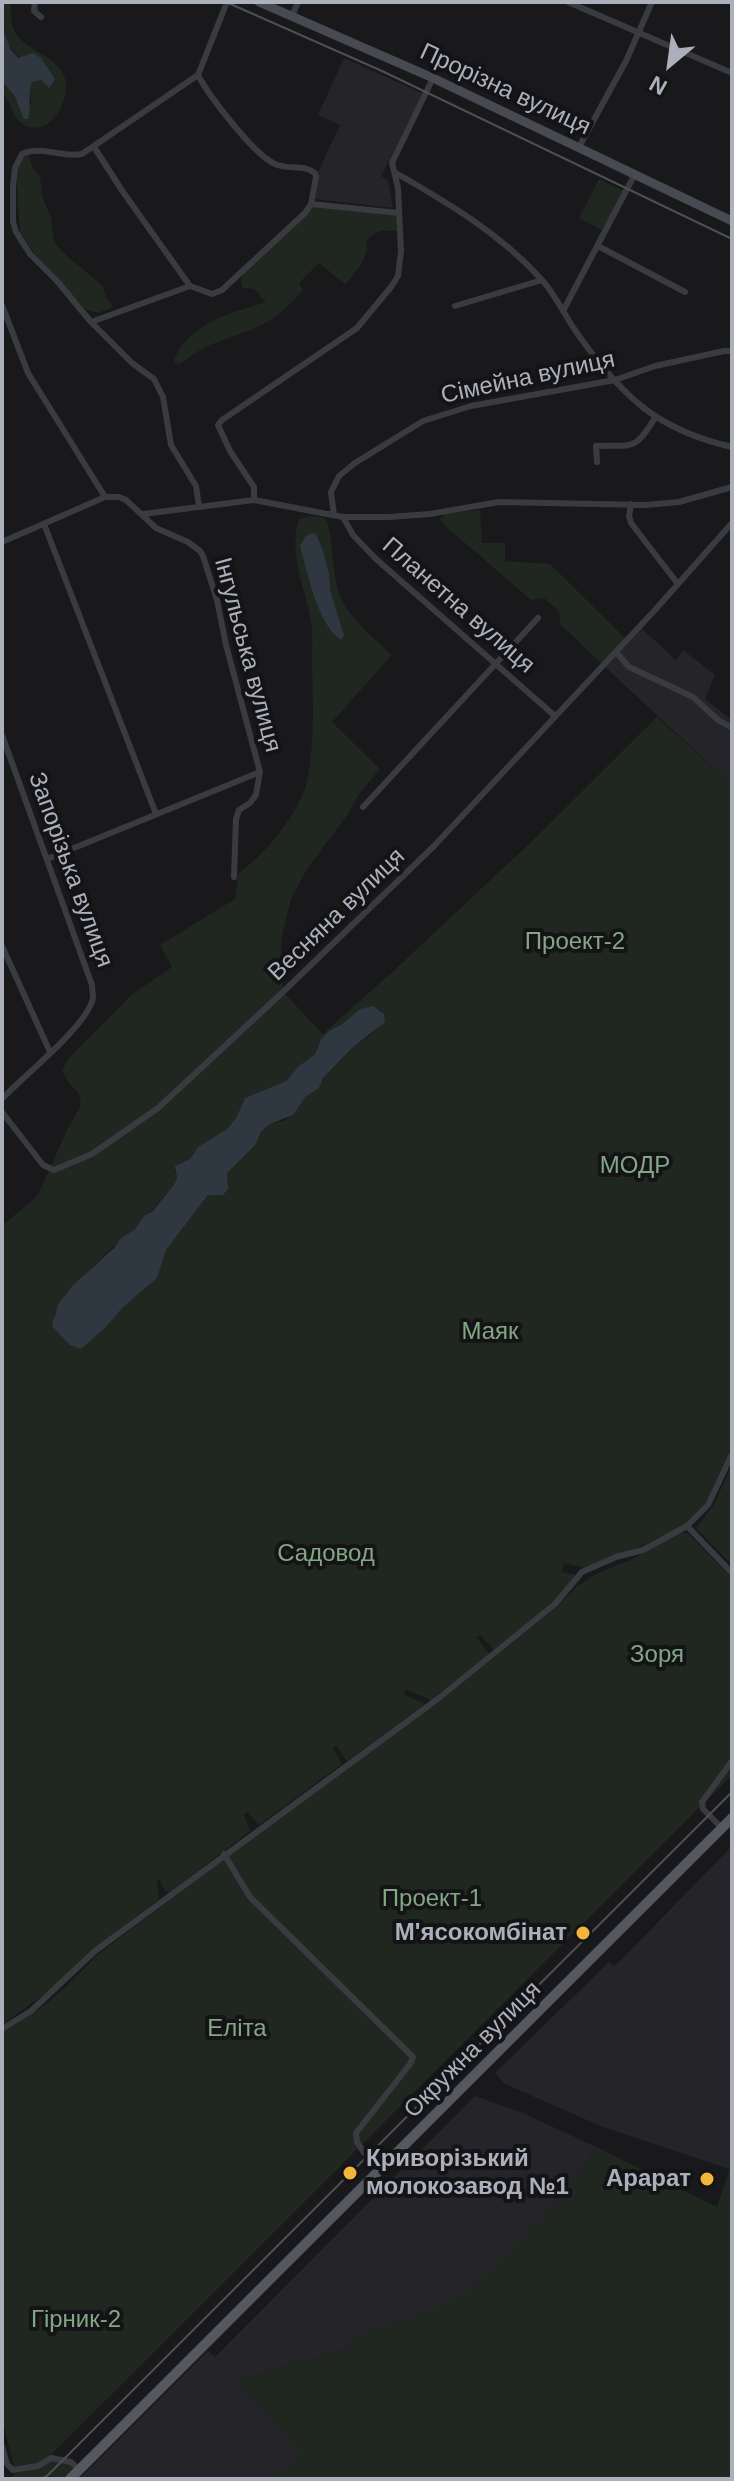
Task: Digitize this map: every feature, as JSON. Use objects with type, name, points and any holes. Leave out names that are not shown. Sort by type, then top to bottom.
[{"type":"main road","name":"Прорізна вулиця","points":[[259,2],[433,78],[732,221]]},
{"type":"main road","name":"Окружна вулиця","points":[[70,2479],[732,1818]]},
{"type":"street","points":[[35,2],[34,11],[41,17]]},
{"type":"street","points":[[199,506],[196,486],[171,445],[163,397],[154,379],[132,363],[91,322],[22,242],[13,222],[13,187],[15,168],[22,154],[34,150],[82,154],[198,75],[227,2]]},
{"type":"street","points":[[292,16],[298,2]]},
{"type":"street","points":[[568,2],[732,73]]},
{"type":"street","points":[[579,147],[611,91],[652,2]]},
{"type":"street","points":[[94,147],[190,286],[212,294],[218,293],[291,227],[311,204],[315,173],[306,168],[275,165],[263,156],[230,120],[198,75]]},
{"type":"street","points":[[254,500],[254,487],[230,451],[218,425],[357,328],[398,276],[401,251],[399,213],[396,173],[392,163],[433,78]]},
{"type":"street","points":[[396,173],[458,209],[512,251],[542,280],[578,334],[615,380],[655,418],[732,447]]},
{"type":"street","points":[[563,311],[635,174]]},
{"type":"street","points":[[311,204],[399,213]]},
{"type":"street","points":[[598,246],[685,292]]},
{"type":"street","points":[[455,306],[542,280]]},
{"type":"street","points":[[91,322],[190,286]]},
{"type":"street","points":[[2,305],[28,373],[105,497],[2,542]]},
{"type":"street","name":"Сімейна вулиця","points":[[334,515],[331,492],[339,476],[423,421],[471,406],[615,380],[655,366],[732,351]]},
{"type":"street","points":[[597,462],[596,446],[634,445],[641,440],[655,418]]},
{"type":"street","points":[[143,514],[254,500],[343,517],[430,514],[499,502],[679,502],[732,487]]},
{"type":"street","name":"Інгульська вулиця","points":[[105,497],[119,497],[163,533],[188,542],[203,556],[260,772],[256,795],[239,810],[236,819],[234,877]]},
{"type":"street","points":[[631,504],[631,523],[678,584]]},
{"type":"street","name":"Планетна вулиця","points":[[343,517],[353,535],[376,559],[555,716]]},
{"type":"street","name":"Весняна вулиця","points":[[2,1112],[43,1165],[54,1170],[92,1154],[158,1108],[412,868],[616,652],[732,523]]},
{"type":"street","points":[[44,524],[156,814]]},
{"type":"street","points":[[363,807],[538,618]]},
{"type":"street","points":[[616,652],[629,667],[693,697],[718,720],[732,728]]},
{"type":"street","name":"Запорізька вулиця","points":[[2,735],[92,985],[93,998],[83,1019],[50,1052]]},
{"type":"street","points":[[47,859],[260,772]]},
{"type":"street","points":[[2,946],[50,1052],[2,1099]]},
{"type":"street","points":[[2,2029],[31,2011],[95,1951],[439,1698],[555,1604],[582,1572],[616,1557],[643,1550],[687,1526],[708,1505],[732,1454]]},
{"type":"street","points":[[687,1526],[732,1573]]},
{"type":"street","points":[[722,1828],[703,1809],[702,1802],[732,1761]]},
{"type":"street","points":[[224,1854],[250,1897],[413,2057],[356,2133],[357,2142],[379,2173]]},
{"type":"street","points":[[2,2446],[7,2464],[13,2470],[38,2466],[51,2458],[71,2462],[79,2470]]},
{"type":"shaded area","points":[[2,27],[11,50],[18,58],[33,53],[41,58],[55,79],[49,88],[41,80],[32,82],[28,119],[24,119],[14,95],[2,81]]},
{"type":"shaded area","points":[[344,58],[426,95],[392,163],[388,162],[381,176],[388,180],[393,208],[315,199],[319,170],[340,125],[318,115]]},
{"type":"shaded area","points":[[312,533],[316,534],[323,551],[330,590],[344,636],[341,640],[320,610],[306,570],[300,546]]},
{"type":"shaded area","points":[[639,626],[676,660],[683,650],[715,675],[705,699],[732,720],[732,785],[603,665]]},
{"type":"shaded area","points":[[373,1006],[384,1014],[385,1022],[352,1048],[323,1078],[319,1088],[305,1097],[293,1115],[270,1124],[261,1132],[256,1144],[227,1173],[228,1189],[223,1195],[208,1195],[166,1250],[157,1278],[81,1349],[70,1345],[52,1326],[58,1305],[72,1286],[120,1239],[135,1229],[144,1216],[152,1212],[175,1183],[175,1166],[190,1159],[198,1147],[227,1129],[245,1098],[286,1081],[315,1054],[321,1039],[329,1031],[360,1009]]},
{"type":"shaded area","name":"М'ясокомбінат","points":[[732,1846],[732,2170],[603,2127],[505,2084],[495,2073],[609,1962],[614,1966],[622,1959]]},
{"type":"shaded area","points":[[475,2096],[523,2113],[596,2147],[565,2196],[460,2299],[366,2334],[344,2350],[240,2379],[238,2383],[303,2452],[275,2479],[79,2479],[208,2351],[215,2357]]},
{"type":"green space","points":[[2,2],[11,2],[12,25],[21,40],[61,69],[65,78],[66,89],[61,107],[43,126],[35,128],[18,120],[4,92],[2,81],[17,103],[32,105],[29,90],[32,82],[41,80],[45,84],[55,79],[13,51],[5,32]]},
{"type":"green space","points":[[28,154],[33,169],[40,176],[54,242],[103,286],[111,308],[98,313],[85,309],[37,257],[20,233],[16,173],[23,157]]},
{"type":"green space","points":[[599,179],[626,192],[605,232],[579,218]]},
{"type":"green space","points":[[311,204],[399,213],[399,231],[373,234],[367,242],[360,265],[345,284],[319,263],[299,283],[303,290],[271,320],[206,347],[178,365],[174,361],[180,348],[200,329],[226,315],[266,302],[254,289],[243,288],[242,271]]},
{"type":"green space","points":[[480,510],[482,543],[505,543],[505,561],[550,564],[627,640],[603,665],[560,624],[559,611],[544,598],[531,600],[440,519],[446,514]]},
{"type":"green space","points":[[310,516],[325,518],[343,602],[362,627],[392,655],[332,722],[380,769],[307,869],[291,899],[281,941],[283,992],[323,1034],[529,844],[657,717],[732,785],[732,1447],[705,1504],[683,1526],[585,1568],[564,1563],[562,1572],[576,1575],[539,1616],[494,1650],[480,1635],[476,1637],[490,1655],[431,1700],[407,1690],[403,1694],[425,1704],[347,1761],[336,1745],[333,1748],[342,1764],[259,1825],[248,1812],[244,1815],[250,1831],[170,1892],[165,1891],[157,1880],[159,1899],[85,1956],[66,1978],[2,2025],[2,1226],[38,1195],[81,1105],[79,1094],[62,1071],[68,1059],[131,995],[172,967],[160,945],[235,899],[238,874],[280,832],[303,793],[310,767],[312,738],[312,637],[296,557],[299,519]],"holes":[[[360,1009],[381,1010],[385,1018],[372,1034],[352,1048],[323,1078],[319,1088],[305,1097],[286,1120],[270,1124],[255,1145],[227,1173],[226,1182],[215,1194],[208,1195],[166,1250],[157,1278],[81,1349],[54,1313],[72,1286],[145,1218],[175,1183],[175,1170],[190,1159],[198,1147],[227,1129],[245,1098],[286,1081],[315,1054],[319,1042],[329,1031]]]},
{"type":"green space","points":[[732,1465],[732,1565],[696,1528],[713,1506]]},
{"type":"green space","points":[[681,1532],[689,1534],[732,1578],[732,1775],[48,2458],[38,2464],[14,2467],[2,2418],[2,2033],[52,1999],[97,1955],[435,1705],[558,1606],[577,1586]]},
{"type":"green space","points":[[596,2147],[717,2207],[729,2170],[732,2170],[732,2479],[275,2479],[302,2452],[237,2382],[344,2350],[366,2334],[460,2298],[565,2196]]},
{"type":"green space","points":[[52,2460],[69,2464],[74,2469],[64,2479],[10,2479],[16,2473],[40,2468]]},
{"type":"tram line","points":[[226,2],[382,71],[732,239]]},
{"type":"tram line","points":[[41,2479],[732,1792]]},
{"type":"place","name":"М'ясокомбінат","points":[[583,1933]]},
{"type":"place","name":"Криворізький молокозавод №1","points":[[350,2173]]},
{"type":"place","name":"Арарат","points":[[707,2179]]},
{"type":"park label","name":"Проект-2","points":[[575,942]]},
{"type":"park label","name":"МОДР","points":[[635,1166]]},
{"type":"park label","name":"Маяк","points":[[490,1332]]},
{"type":"park label","name":"Садовод","points":[[326,1554]]},
{"type":"park label","name":"Зоря","points":[[657,1655]]},
{"type":"park label","name":"Проект-1","points":[[432,1899]]},
{"type":"park label","name":"Еліта","points":[[237,2029]]},
{"type":"park label","name":"Гірник-2","points":[[76,2320]]}]
